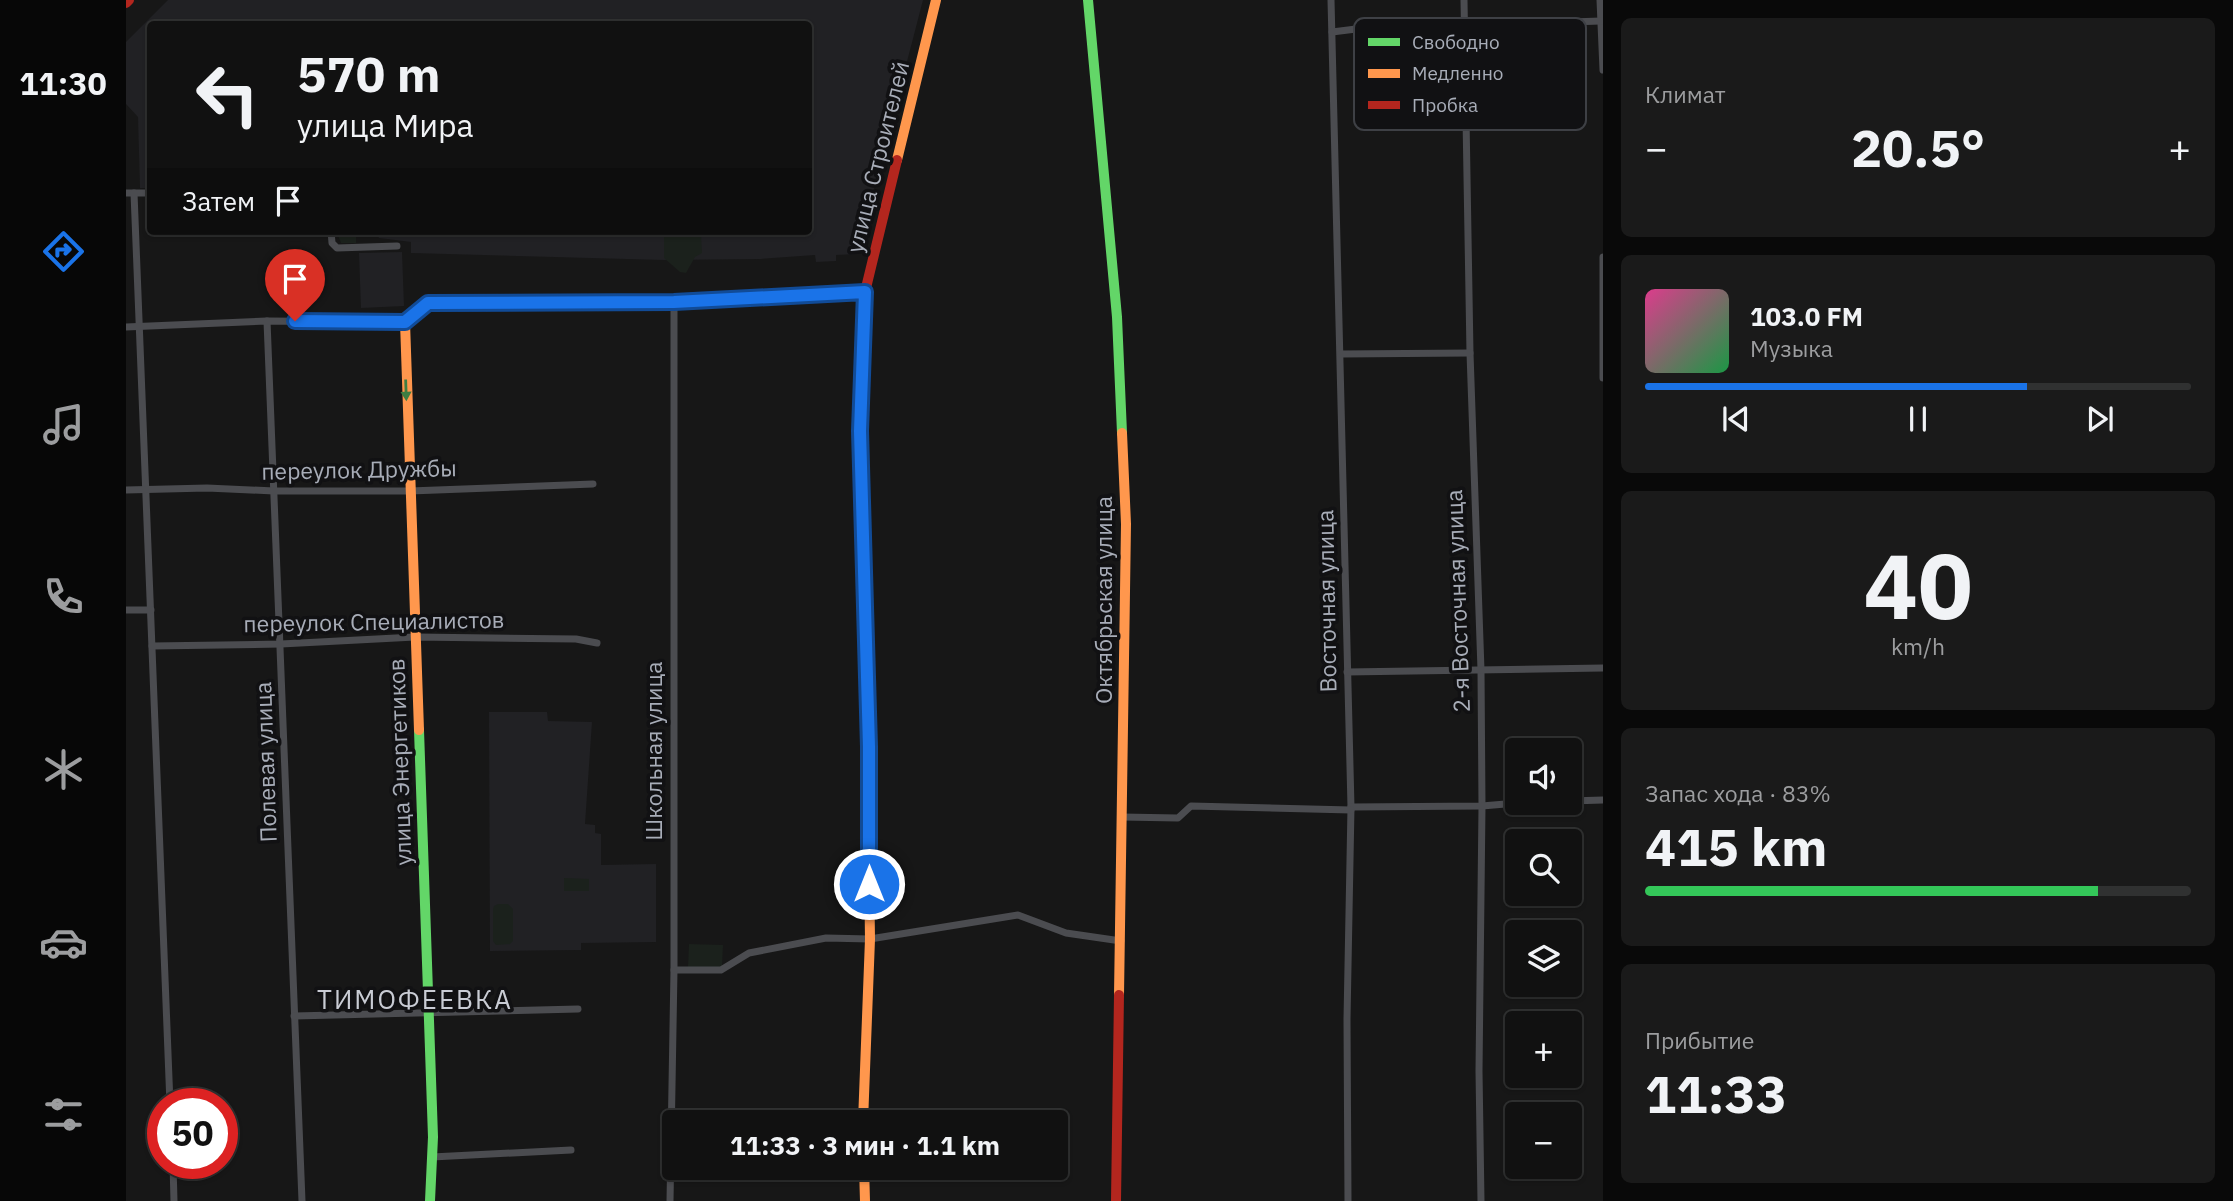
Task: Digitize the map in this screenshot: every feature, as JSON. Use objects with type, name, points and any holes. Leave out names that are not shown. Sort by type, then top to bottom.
[{"type":"street","name":"улица Строителей","points":[[863,1110],[870,939],[869,747],[860,431],[865,292],[936,0]]},
{"type":"street","name":"Октябрьская улица","points":[[1088,0],[1117,317],[1126,524],[1116,1201]]},
{"type":"street","name":"Восточная улица","points":[[1331,0],[1351,808],[1347,1019],[1348,1201]]},
{"type":"street","name":"2-я Восточная улица","points":[[1464,0],[1465,18]]},
{"type":"street","points":[[1601,0],[1603,70]]},
{"type":"street","points":[[1586,22],[1601,21]]},
{"type":"street","points":[[1332,32],[1354,29]]},
{"type":"street","name":"2-я Восточная улица","points":[[1467,130],[1470,353],[1481,670],[1481,1201]]},
{"type":"street","points":[[130,193],[140,326],[169,1088]]},
{"type":"street","points":[[331,235],[332,243],[337,248],[397,246]]},
{"type":"street","points":[[1603,257],[1603,379]]},
{"type":"street","points":[[126,327],[267,321],[405,322],[428,303],[674,302],[865,292]]},
{"type":"street","name":"Школьная улица","points":[[670,1201],[674,970],[674,302]]},
{"type":"street","name":"Полевая улица","points":[[267,321],[302,1201]]},
{"type":"street","name":"улица Энергетиков","points":[[405,322],[429,1012],[432,1157],[430,1201]]},
{"type":"street","points":[[1341,354],[1470,353]]},
{"type":"street","name":"переулок Дружбы","points":[[126,490],[207,488],[410,491],[593,484]]},
{"type":"street","points":[[126,610],[150,610]]},
{"type":"street","name":"переулок Специалистов","points":[[152,646],[281,644],[415,637],[576,639],[597,643]]},
{"type":"street","points":[[1347,672],[1603,668]]},
{"type":"street","points":[[1582,801],[1603,800]]},
{"type":"street","points":[[1122,817],[1178,818],[1191,806],[1351,808],[1505,804]]},
{"type":"street","points":[[674,970],[721,970],[749,953],[827,938],[870,939],[1018,915],[1066,933],[1121,941]]},
{"type":"street","points":[[294,1016],[578,1009]]},
{"type":"street","points":[[432,1157],[571,1150]]},
{"type":"street","points":[[173,1179],[174,1201]]},
{"type":"street","points":[[864,1180],[865,1201]]},
{"type":"shaded area","points":[[168,0],[923,0],[857,254],[836,255],[836,261],[816,262],[815,255],[760,259],[664,260],[411,253],[411,242],[379,238],[378,235],[812,235],[812,21],[147,21]]},
{"type":"shaded area","points":[[147,21],[147,188],[140,188],[138,117],[126,104],[126,42]]},
{"type":"shaded area","points":[[338,235],[356,235],[356,243],[341,243]]},
{"type":"shaded area","points":[[664,235],[701,237],[702,253],[695,257],[686,273],[680,272],[664,258]]},
{"type":"shaded area","points":[[402,252],[404,306],[361,308],[359,253]]},
{"type":"shaded area","points":[[489,712],[547,712],[548,721],[592,722],[585,824],[595,825],[595,833],[601,834],[601,865],[656,864],[656,942],[581,943],[581,950],[490,951]]},
{"type":"shaded area","points":[[564,878],[589,879],[589,891],[564,891]]},
{"type":"shaded area","points":[[498,904],[508,904],[513,909],[513,941],[510,944],[496,945],[493,941],[493,910]]},
{"type":"shaded area","points":[[689,944],[723,945],[722,967],[688,967]]},
{"type":"traffic: fast","points":[[1088,0],[1117,317],[1122,433]]},
{"type":"traffic: fast","points":[[519,303],[674,302],[865,292]]},
{"type":"traffic: fast","points":[[419,730],[433,1137],[430,1201]]},
{"type":"traffic: slow","points":[[897,160],[936,0]]},
{"type":"traffic: slow","points":[[419,730],[405,322],[428,303],[519,303]]},
{"type":"traffic: slow","points":[[1119,995],[1126,524],[1122,433]]},
{"type":"traffic: slow","points":[[863,1110],[870,939],[866,642]]},
{"type":"traffic: slow","points":[[864,1180],[865,1201]]},
{"type":"traffic: jam","points":[[126,3],[129,0]]},
{"type":"traffic: jam","points":[[866,642],[860,431],[863,310],[897,160]]},
{"type":"traffic: jam","points":[[1116,1201],[1119,995]]},
{"type":"district","name":"ТИМОФЕЕВКА","points":[[415,1000]]},
{"type":"route","points":[[295,321],[405,322],[428,303],[674,302],[865,292],[860,431],[869,747],[869,884]]}]
